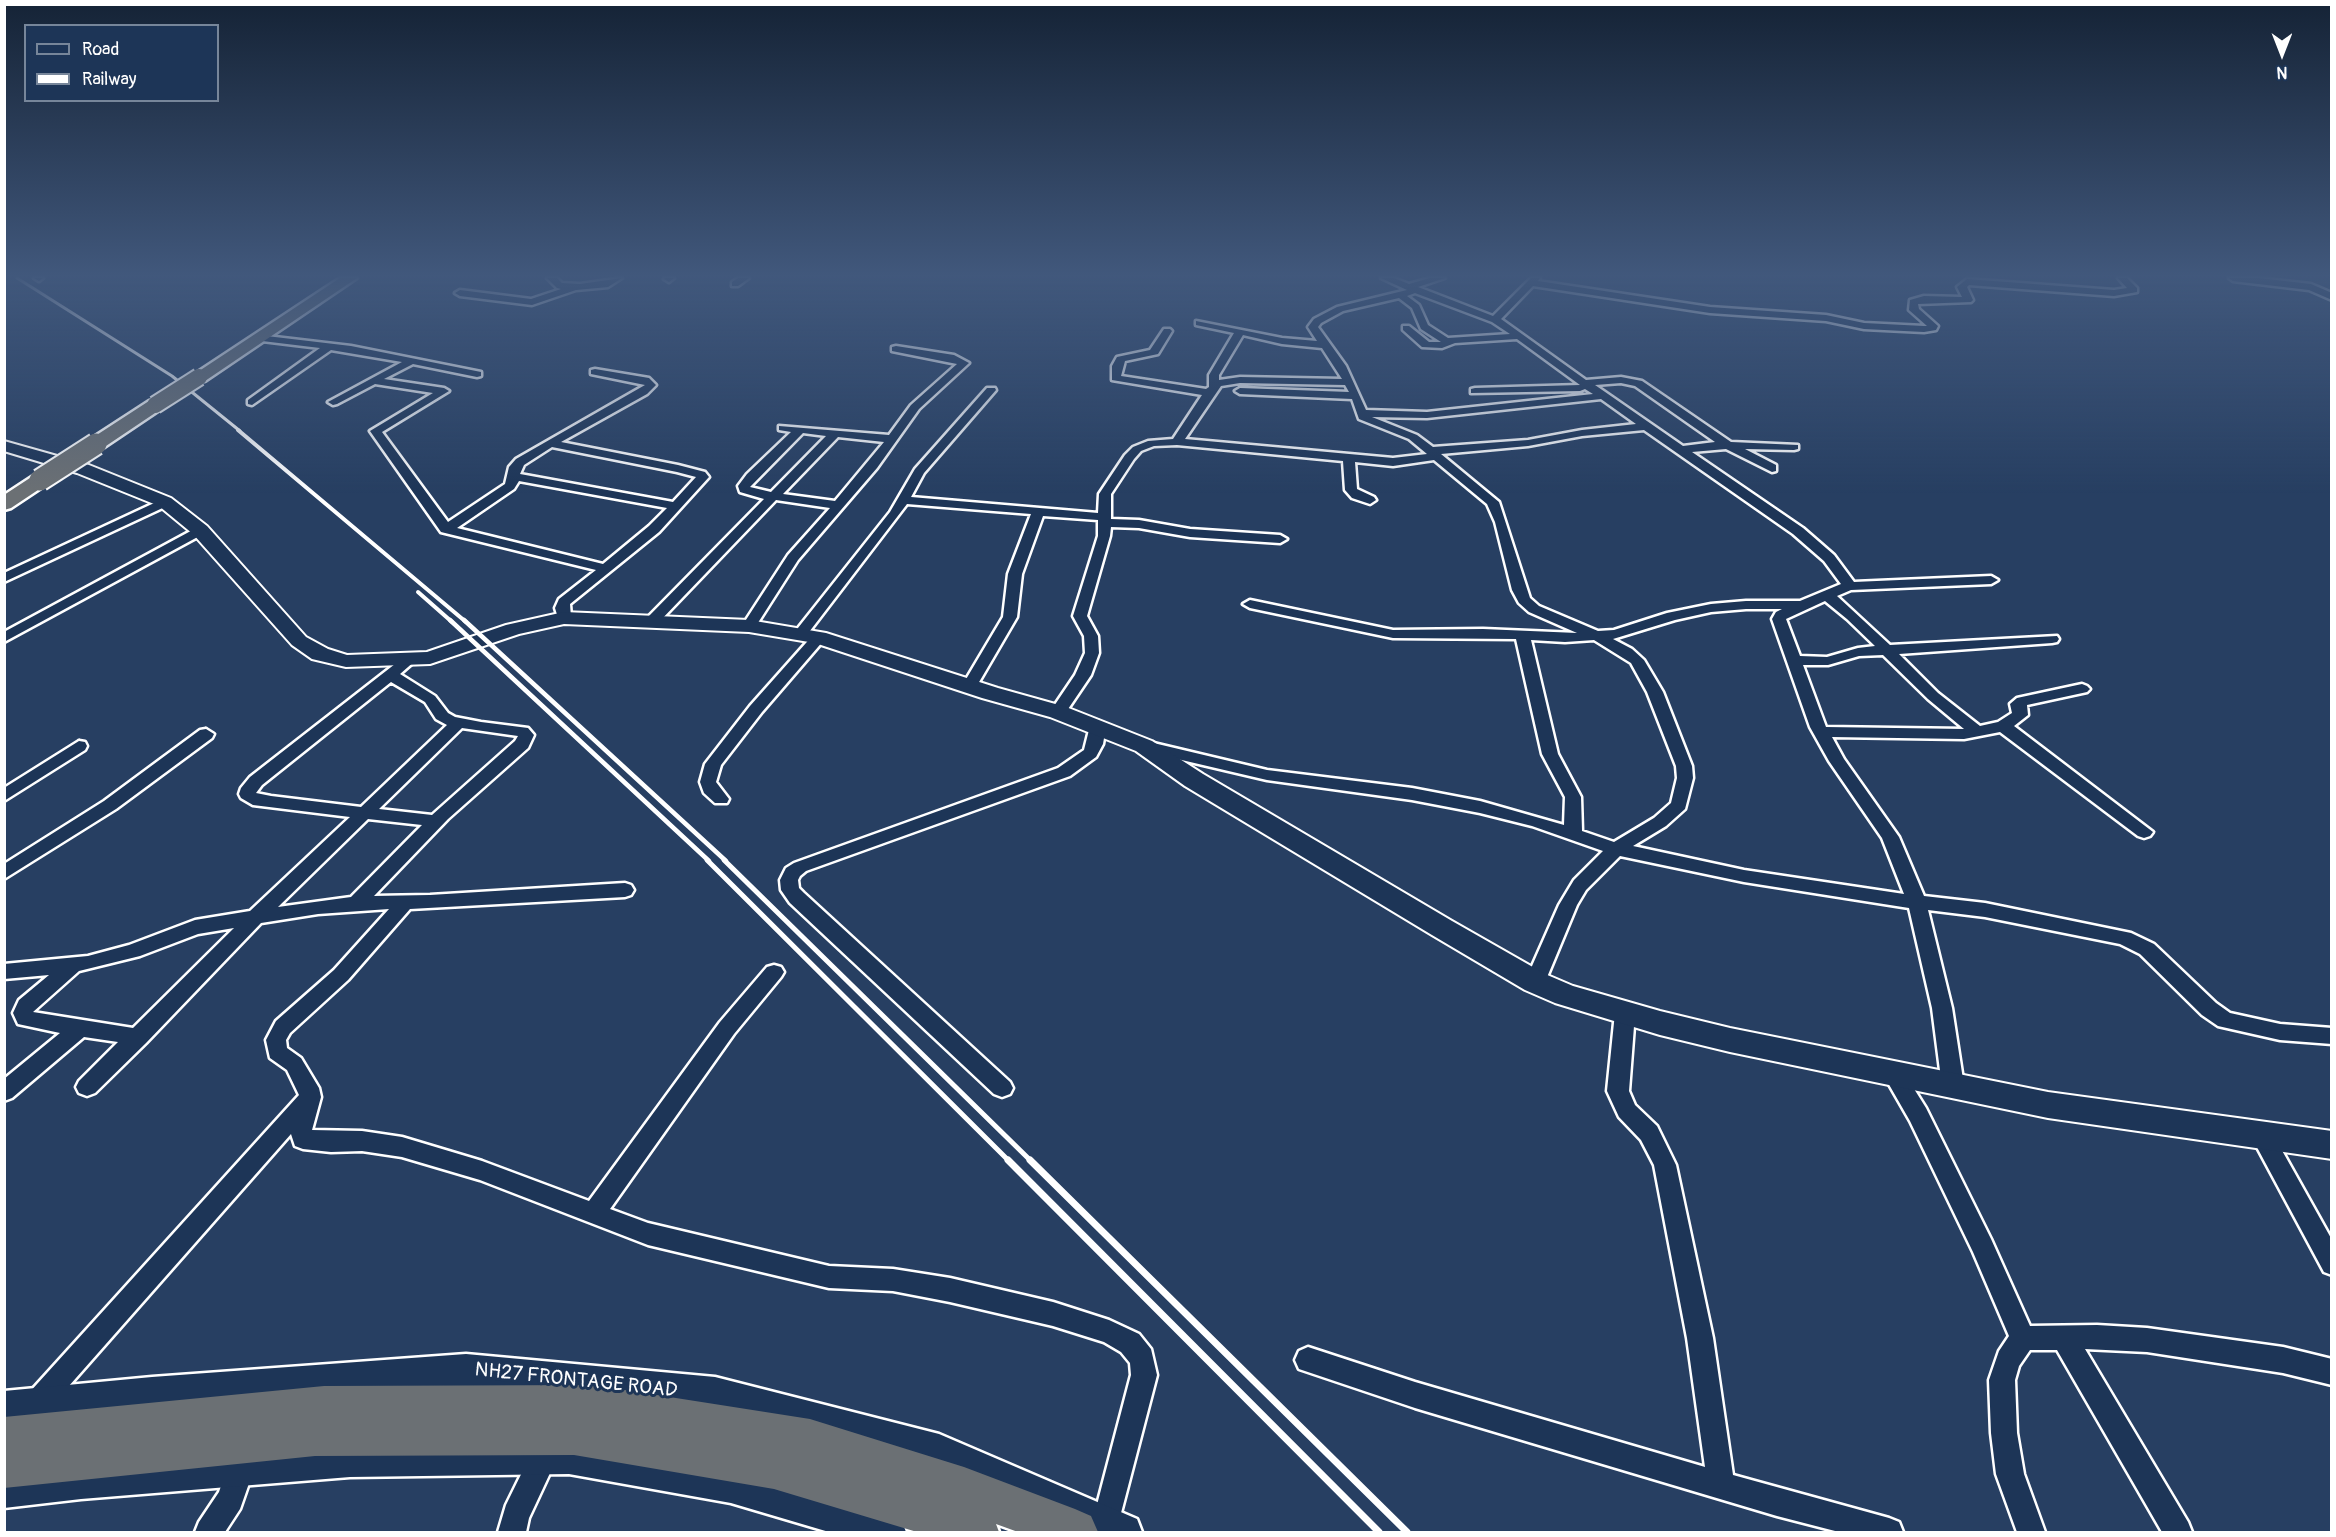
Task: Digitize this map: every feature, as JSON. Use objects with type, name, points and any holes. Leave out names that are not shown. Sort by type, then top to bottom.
[{"type":"highway","points":[[4,504],[240,350]]},
{"type":"highway","points":[[4,1466],[257,1427],[324,1407],[593,1406],[810,1441],[1101,1530]]},
{"type":"highway","points":[[4,1439],[257,1427],[315,1434],[574,1433],[774,1467],[894,1501],[976,1533]]},
{"type":"main road","points":[[4,446],[83,468],[165,502],[200,530],[299,641],[320,654],[346,661],[400,668],[513,629],[564,618],[653,620],[749,626],[810,635],[1058,712],[1144,746],[1194,780],[1535,982],[1565,995],[1730,1040],[2048,1105],[2331,1145]]},
{"type":"street","points":[[252,402],[325,350]]},
{"type":"street","points":[[352,350],[477,374]]},
{"type":"street","points":[[749,626],[793,558],[923,399],[964,363],[954,358],[901,350]]},
{"type":"street","points":[[1155,350],[1154,352],[1121,359],[1117,366],[1116,378],[1212,389],[1356,396]]},
{"type":"street","points":[[1212,389],[1214,375],[1229,350]]},
{"type":"street","points":[[1328,350],[1341,366],[1356,396],[1361,413],[1368,421],[1413,438],[1488,496],[1497,507],[1519,590],[1524,600],[1534,609],[1599,637],[1628,652],[1637,660],[1655,692],[1684,766],[1685,778],[1679,805],[1660,822],[1616,849],[1580,885],[1568,905],[1535,982]]},
{"type":"street","points":[[1538,350],[1812,542],[1837,566],[1849,586]]},
{"type":"street","points":[[333,402],[414,360]]},
{"type":"street","points":[[446,529],[510,486],[515,467],[520,462],[643,392],[651,385],[645,380],[595,372]]},
{"type":"street","points":[[1177,442],[1218,383],[1240,380],[1349,382]]},
{"type":"street","points":[[1475,391],[1587,385],[1621,380],[1638,382],[1728,445],[1772,468]]},
{"type":"street","points":[[373,381],[444,392],[376,430],[446,529],[605,568]]},
{"type":"street","points":[[721,799],[710,789],[708,782],[713,764],[810,635],[905,500],[919,472],[991,390]]},
{"type":"street","points":[[1361,413],[1427,415],[1603,396]]},
{"type":"street","points":[[1058,712],[1083,675],[1092,653],[1091,636],[1080,616],[1102,545],[1105,494],[1129,457],[1137,449],[1152,443],[1177,442],[1402,462],[1432,453],[1528,443],[1582,433],[1647,426]]},
{"type":"street","points":[[783,428],[893,438]]},
{"type":"street","points":[[800,430],[744,486],[748,492],[837,505]]},
{"type":"street","points":[[653,620],[835,433]]},
{"type":"street","points":[[550,443],[703,477],[654,529],[564,602],[562,608],[564,618]]},
{"type":"street","points":[[1683,450],[1728,445],[1794,447]]},
{"type":"street","points":[[1349,459],[1351,490],[1356,495],[1370,500]]},
{"type":"street","points":[[514,476],[676,506]]},
{"type":"street","points":[[905,500],[1039,510],[1190,533],[1280,539]]},
{"type":"street","points":[[4,578],[165,502]]},
{"type":"street","points":[[970,686],[1010,617],[1015,574],[1039,510]]},
{"type":"street","points":[[4,638],[200,530]]},
{"type":"street","points":[[1953,1086],[1942,1008],[1917,902],[1890,837],[1837,761],[1821,732],[1779,619],[1781,615],[1828,597],[1849,586],[1991,580]]},
{"type":"street","points":[[1828,597],[1889,651],[1933,696],[1978,732]]},
{"type":"street","points":[[1250,604],[1392,634],[1484,633],[1523,637],[1599,637],[1703,609],[1746,605],[1801,606]]},
{"type":"street","points":[[1523,637],[1550,754],[1573,797],[1573,834]]},
{"type":"street","points":[[1794,660],[1828,661],[1858,652],[2052,639]]},
{"type":"street","points":[[356,903],[435,821],[522,744],[526,735],[522,731],[458,723],[442,716],[430,699],[400,668],[256,781],[247,794],[252,799],[271,802],[435,821]]},
{"type":"street","points":[[1821,732],[1949,735],[1978,732],[2003,726],[2020,715],[2018,704],[2022,701],[2082,689]]},
{"type":"street","points":[[87,1087],[258,915],[458,723]]},
{"type":"street","points":[[1002,1088],[797,898],[790,890],[789,880],[792,872],[800,867],[1064,772],[1090,753],[1095,744],[1098,726]]},
{"type":"street","points":[[2003,726],[2144,832]]},
{"type":"street","points":[[4,873],[110,805],[206,734]]},
{"type":"street","points":[[4,796],[78,746]]},
{"type":"street","points":[[1144,746],[1267,775],[1412,794],[1480,807],[1616,849],[1744,876],[1840,893],[2007,914],[2124,938],[2147,949],[2209,1008],[2225,1020],[2280,1032],[2331,1036]]},
{"type":"street","points":[[4,972],[109,959],[195,927],[258,915],[356,903],[405,903],[625,890]]},
{"type":"street","points":[[405,903],[341,975],[283,1027],[276,1040],[277,1052],[294,1064],[302,1074],[310,1097],[300,1127],[303,1139],[331,1142],[362,1141],[402,1147],[482,1171],[648,1234],[797,1271],[829,1277],[893,1280],[987,1298],[1084,1323],[1108,1332],[1130,1343],[1142,1358],[1144,1375],[1101,1530]]},
{"type":"street","points":[[73,965],[26,1006],[23,1013],[25,1018],[139,1037]]},
{"type":"street","points":[[594,1213],[727,1028],[774,972]]},
{"type":"street","points":[[1625,1013],[1618,1091],[1628,1112],[1649,1133],[1665,1165],[1695,1310],[1721,1485]]},
{"type":"street","points":[[4,1092],[82,1027]]},
{"type":"street","points":[[1894,1074],[1918,1115],[1973,1225],[2023,1338]]},
{"type":"street","points":[[20,1406],[310,1097]]},
{"type":"street","points":[[2262,1136],[2331,1264]]},
{"type":"street","points":[[2023,1338],[2127,1339],[2207,1347],[2283,1360],[2331,1372]]},
{"type":"street","points":[[2023,1338],[2008,1360],[2002,1380],[2004,1433],[2010,1474],[2031,1533]]},
{"type":"street","points":[[2064,1338],[2178,1533]]},
{"type":"street","points":[[1308,1360],[1415,1395],[1889,1533]]},
{"type":"street","points":[[20,1406],[257,1427],[350,1460],[569,1457],[731,1486],[888,1533]]},
{"type":"street","points":[[4,1491],[81,1482],[257,1427]]},
{"type":"street","points":[[209,1533],[230,1499],[257,1427]]},
{"type":"street","points":[[512,1533],[516,1515],[543,1458]]},
{"type":"railway","points":[[130,350],[172,376],[240,431]]},
{"type":"railway","points":[[238,430],[466,622]]},
{"type":"railway","points":[[418,592],[452,622]]},
{"type":"railway","points":[[450,620],[709,861]]},
{"type":"railway","points":[[464,620],[726,861]]},
{"type":"railway","points":[[707,860],[1009,1161]]},
{"type":"railway","points":[[724,860],[1031,1161]]},
{"type":"railway","points":[[1030,1160],[1407,1532]]},
{"type":"railway","points":[[1009,1161],[1379,1532]]}]
